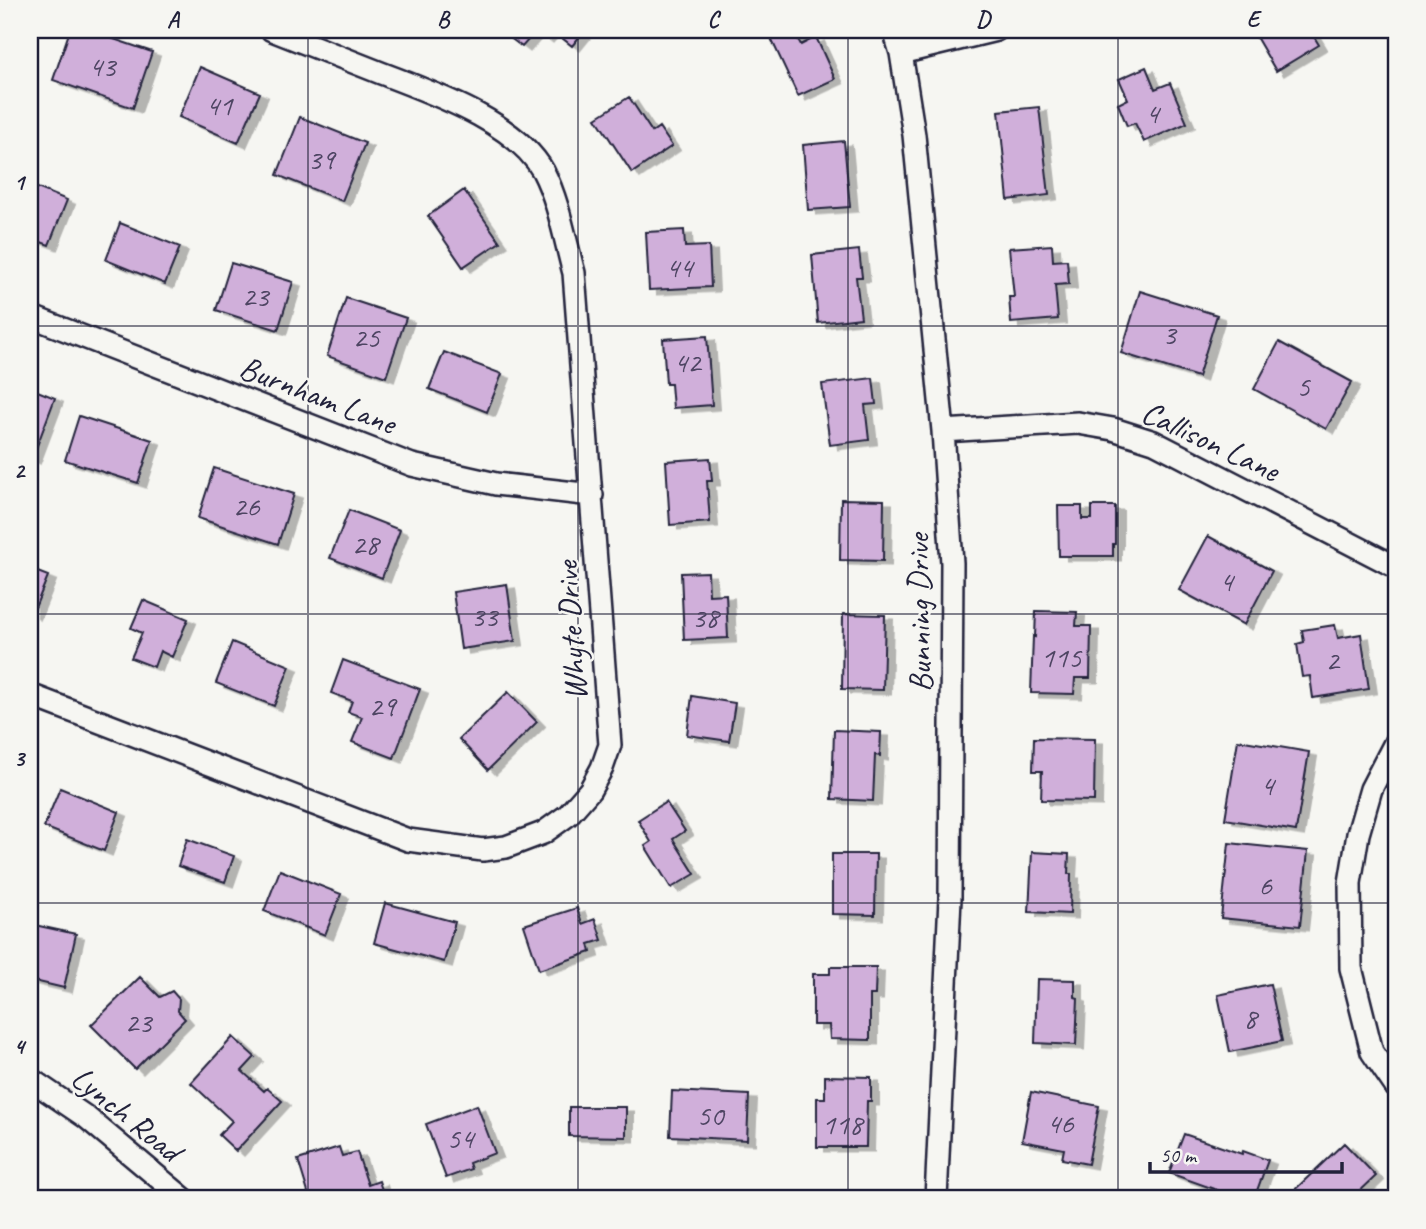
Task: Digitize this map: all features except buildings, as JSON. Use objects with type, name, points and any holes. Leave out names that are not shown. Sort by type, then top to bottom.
[{"type":"street","name":"Whyte Drive","points":[[30,695],[408,840],[482,850],[506,847],[543,834],[568,815],[590,790],[602,768],[610,745],[574,273],[558,211],[542,171],[525,148],[495,124],[450,100],[321,39],[272,30]]},
{"type":"street","name":"Bunning Drive","points":[[894,30],[901,53],[914,135],[943,431],[952,563],[950,898],[936,1199]]},
{"type":"street","points":[[901,53],[996,30]]},
{"type":"street","name":"Burnham Lane","points":[[30,316],[412,465],[496,484],[592,495]]},
{"type":"street","name":"Callison Lane","points":[[943,431],[1078,424],[1113,429],[1154,442],[1396,567]]},
{"type":"street","points":[[1396,741],[1371,789],[1358,834],[1350,883],[1351,968],[1372,1052],[1396,1087]]},
{"type":"street","name":"Lynch Road","points":[[30,1079],[86,1117],[184,1199]]}]
